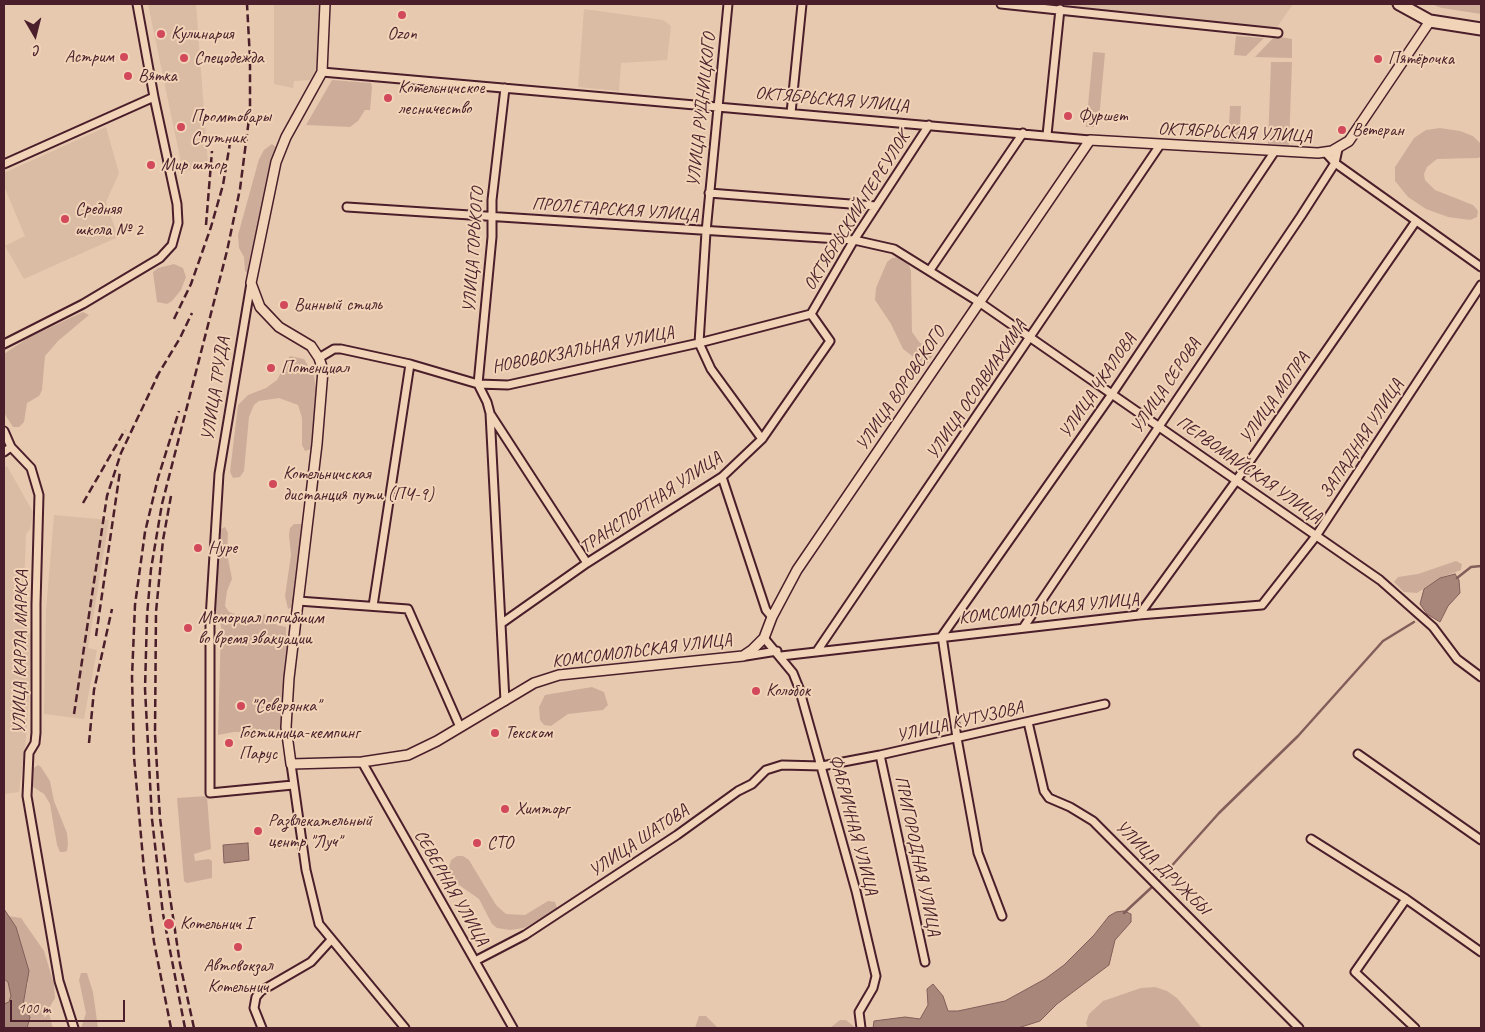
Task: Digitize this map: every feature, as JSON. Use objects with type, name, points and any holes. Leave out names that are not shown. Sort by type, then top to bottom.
[{"type":"main road","points":[[1399,4],[1430,21],[1459,28],[1481,29]]},
{"type":"street","points":[[4,344],[83,304],[160,258],[172,245],[179,214],[154,97],[137,4]]},
{"type":"street","name":"УЛИЦА ТРУДА","points":[[293,785],[210,793],[210,619],[219,474],[251,283],[276,162],[286,137],[322,72],[325,4]]},
{"type":"street","name":"УЛИЦА РУДНИЦКОГО","points":[[728,4],[709,193],[699,343],[711,369],[762,439]]},
{"type":"street","points":[[791,113],[802,4]]},
{"type":"street","points":[[1001,4],[1278,33]]},
{"type":"street","points":[[1048,135],[1060,9]]},
{"type":"street","points":[[1335,163],[1338,149],[1349,141],[1430,21]]},
{"type":"street","name":"ОКТЯБРЬСКАЯ УЛИЦА","points":[[322,72],[1090,140],[1326,153],[1338,149]]},
{"type":"street","name":"УЛИЦА ГОРЬКОГО","points":[[505,88],[491,215],[492,236],[478,384],[490,413],[505,701]]},
{"type":"street","points":[[4,164],[154,97]]},
{"type":"street","name":"ОКТЯБРЬСКИЙ ПЕРЕУЛОК","points":[[811,314],[854,240],[928,125]]},
{"type":"street","points":[[930,270],[1023,133]]},
{"type":"street","name":"УЛИЦА ВОРОВСКОГО","points":[[743,656],[764,638],[772,617],[797,570],[899,423],[1090,140]]},
{"type":"street","name":"УЛИЦА ОСОАВИАХИМА","points":[[817,651],[1160,145]]},
{"type":"street","name":"УЛИЦА ЧКАЛОВА","points":[[942,636],[1112,394],[1276,151]]},
{"type":"street","points":[[1326,153],[1335,163],[1479,264]]},
{"type":"street","name":"УЛИЦА СЕРОВА","points":[[1023,628],[1335,163]]},
{"type":"street","points":[[709,193],[876,206]]},
{"type":"street","name":"ПРОЛЕТАРСКАЯ УЛИЦА","points":[[346,206],[706,232],[854,240],[882,245]]},
{"type":"street","name":"УЛИЦА МОПРА","points":[[1139,615],[1236,481],[1416,221]]},
{"type":"street","name":"ПЕРВОМАЙСКАЯ УЛИЦА","points":[[882,245],[906,255],[979,302],[1387,586],[1433,627],[1457,659],[1481,677]]},
{"type":"street","points":[[251,283],[260,307],[279,327],[310,346],[319,358],[323,381],[286,727],[306,870],[319,924],[405,1028]]},
{"type":"street","name":"ЗАПАДНАЯ УЛИЦА","points":[[1262,605],[1316,536],[1481,285]]},
{"type":"street","name":"НОВОВОКЗАЛЬНАЯ УЛИЦА","points":[[319,358],[334,349],[341,349],[410,364],[478,384],[508,385],[699,343],[811,314]]},
{"type":"street","name":"ТРАНСПОРТНАЯ УЛИЦА","points":[[502,623],[587,563],[722,476],[762,439],[830,342],[811,314]]},
{"type":"street","points":[[373,606],[410,364]]},
{"type":"street","name":"УЛИЦА ГОРЬКОГО","points":[[490,413],[587,563]]},
{"type":"street","name":"УЛИЦА КАРЛА МАРКСА","points":[[4,431],[11,447],[31,468],[39,495],[36,604],[36,733],[35,743],[29,753],[27,796],[59,981],[74,1028]]},
{"type":"street","points":[[4,452],[11,447]]},
{"type":"street","points":[[722,476],[766,610],[772,617]]},
{"type":"street","points":[[298,601],[408,609],[460,727]]},
{"type":"street","name":"КОМСОМОЛЬСКАЯ УЛИЦА","points":[[291,764],[362,762],[408,755],[534,683],[559,675],[743,656],[817,651],[1139,615],[1262,605]]},
{"type":"street","points":[[942,636],[957,738],[978,853],[1002,916]]},
{"type":"street","name":"ФАБРИЧНАЯ УЛИЦА","points":[[764,638],[793,673],[799,688],[822,766],[875,969],[873,988],[859,1012],[861,1028]]},
{"type":"street","name":"УЛИЦА КУТУЗОВА","points":[[822,766],[880,755],[1105,704]]},
{"type":"street","name":"УЛИЦА ДРУЖБЫ","points":[[1028,722],[1044,791],[1049,798],[1070,807],[1093,821],[1299,1028]]},
{"type":"street","points":[[1358,754],[1481,840]]},
{"type":"street","name":"ПРИГОРОДНАЯ УЛИЦА","points":[[880,755],[924,962]]},
{"type":"street","name":"СЕВЕРНАЯ УЛИЦА","points":[[362,762],[513,1028]]},
{"type":"street","name":"УЛИЦА ШАТОВА","points":[[475,961],[525,935],[657,848],[738,791],[752,784],[766,770],[782,765],[822,766]]},
{"type":"street","points":[[1311,839],[1406,899],[1481,952]]},
{"type":"street","points":[[1406,899],[1355,972],[1415,1028]]},
{"type":"street","points":[[262,1028],[254,1008],[256,997],[262,991],[298,971],[331,940]]},
{"type":"shaded area","points":[[148,4],[196,4],[208,164],[183,172]]},
{"type":"shaded area","points":[[274,4],[319,4],[317,68],[310,80],[294,81],[293,88],[274,84]]},
{"type":"shaded area","points":[[1063,4],[1293,4],[1275,30],[1062,6]]},
{"type":"shaded area","points":[[1431,4],[1481,4],[1481,14],[1442,8]]},
{"type":"shaded area","points":[[584,9],[663,20],[671,26],[667,60],[621,63],[619,91],[578,87]]},
{"type":"shaded area","points":[[1236,36],[1264,38],[1246,56],[1234,55]]},
{"type":"shaded area","points":[[1275,36],[1292,39],[1292,58],[1255,57]]},
{"type":"shaded area","points":[[1093,52],[1105,53],[1099,120],[1095,119],[1094,127],[1086,127]]},
{"type":"shaded area","points":[[1271,62],[1292,62],[1289,145],[1268,144]]},
{"type":"shaded area","points":[[332,80],[371,83],[370,110],[365,110],[358,121],[350,127],[306,125]]},
{"type":"shaded area","points":[[1230,106],[1241,106],[1239,142],[1228,141]]},
{"type":"shaded area","name":"Средняя школа № 2","points":[[106,127],[119,173],[106,202],[118,237],[24,279],[5,246],[25,236],[4,186],[4,173]]},
{"type":"shaded area","points":[[1440,128],[1460,131],[1473,136],[1481,144],[1481,155],[1479,158],[1437,159],[1427,167],[1424,174],[1425,180],[1435,190],[1473,205],[1478,211],[1477,217],[1470,220],[1448,217],[1426,209],[1408,197],[1395,181],[1395,167],[1414,138],[1426,130]]},
{"type":"shaded area","points":[[272,144],[277,148],[257,227],[252,269],[247,273],[245,271],[244,257],[239,248],[238,235],[259,159],[264,150]]},
{"type":"shaded area","points":[[899,257],[909,265],[911,271],[912,332],[920,343],[932,347],[934,354],[926,365],[903,349],[891,324],[875,300],[876,288],[887,262],[892,258]]},
{"type":"shaded area","points":[[174,264],[183,268],[186,277],[181,290],[167,304],[157,302],[153,272],[158,268]]},
{"type":"shaded area","points":[[83,312],[89,315],[58,341],[45,356],[42,390],[39,396],[27,403],[24,422],[19,427],[13,427],[4,413],[4,354],[28,338]]},
{"type":"shaded area","points":[[290,356],[304,359],[314,376],[317,396],[311,449],[305,451],[302,445],[302,418],[298,405],[279,398],[259,401],[254,405],[249,417],[244,471],[240,477],[233,478],[230,472],[238,405],[248,395],[266,388],[277,380]]},
{"type":"shaded area","points":[[7,466],[33,512],[30,529],[26,534],[23,613],[33,642],[26,738],[19,792],[4,794],[4,468]]},
{"type":"shaded area","points":[[54,515],[109,520],[88,648],[97,650],[84,719],[44,714],[46,611]]},
{"type":"shaded area","points":[[294,524],[301,524],[304,530],[294,606],[288,609],[285,596],[291,555],[289,535],[290,528]]},
{"type":"shaded area","points":[[225,527],[228,533],[227,553],[232,579],[227,591],[225,606],[229,612],[235,614],[255,616],[268,614],[274,618],[277,625],[286,627],[286,638],[289,647],[285,659],[281,732],[234,732],[218,735],[221,626],[214,608],[219,530]]},
{"type":"shaded area","points":[[1456,561],[1462,564],[1461,570],[1440,578],[1417,593],[1404,592],[1394,582],[1398,577],[1418,574]]},
{"type":"shaded area","points":[[1455,574],[1459,580],[1460,593],[1448,606],[1440,622],[1427,614],[1420,604],[1424,589],[1440,578]]},
{"type":"shaded area","points":[[592,687],[604,692],[608,705],[603,710],[568,714],[551,726],[544,725],[540,720],[539,707],[545,695]]},
{"type":"shaded area","points":[[38,765],[50,781],[54,801],[67,833],[67,851],[64,852],[60,852],[57,845],[50,804],[44,794],[30,785],[30,771]]},
{"type":"shaded area","points":[[207,796],[211,849],[194,854],[195,861],[209,859],[212,861],[212,878],[187,883],[184,881],[177,798]]},
{"type":"shaded area","points":[[248,843],[249,860],[224,863],[223,845]]},
{"type":"shaded area","points":[[457,856],[463,856],[469,860],[496,905],[506,914],[525,915],[548,901],[555,902],[557,908],[552,913],[524,928],[510,930],[497,928],[492,924],[479,899],[452,880],[449,867],[451,860]]},
{"type":"shaded area","points":[[4,909],[16,927],[29,971],[23,1005],[30,1017],[27,1028],[4,1028],[4,1004],[9,1002],[11,996],[8,982],[4,979]]},
{"type":"shaded area","points":[[1124,911],[1131,914],[1131,922],[1115,940],[1109,965],[1057,1004],[1040,1021],[1018,1028],[873,1028],[874,1021],[905,1017],[920,1019],[928,1005],[927,989],[933,984],[943,996],[948,1011],[958,1011],[1005,1001],[1045,979],[1064,965],[1094,935],[1109,916],[1116,912]]},
{"type":"shaded area","points":[[8,916],[21,918],[44,951],[54,984],[55,998],[48,1010],[53,1028],[27,1028],[30,1017],[23,1005],[28,983],[16,927]]},
{"type":"shaded area","points":[[81,973],[87,973],[93,992],[98,1028],[81,1028],[86,1013],[79,980]]},
{"type":"shaded area","points":[[4,979],[8,982],[11,996],[9,1002],[4,1004]]},
{"type":"shaded area","points":[[1155,987],[1167,991],[1177,998],[1202,1028],[1088,1028],[1086,1023],[1089,1014],[1103,1001],[1141,988]]},
{"type":"shaded area","points":[[699,1016],[706,1016],[718,1028],[695,1028]]},
{"type":"shaded area","points":[[840,1020],[846,1020],[856,1028],[830,1028]]},
{"type":"waterway","points":[[1457,578],[1471,567],[1481,566]]},
{"type":"waterway","points":[[1159,880],[1219,813],[1298,736],[1383,641],[1414,622]]},
{"type":"waterway","points":[[1124,913],[1152,887]]},
{"type":"railway","points":[[185,1028],[163,914],[152,819],[145,689],[147,616],[151,569],[162,504],[227,251],[240,189],[250,111],[247,4]]},
{"type":"railway","points":[[174,319],[191,284],[211,227],[223,185],[230,143]]},
{"type":"railway","points":[[206,225],[212,151]]},
{"type":"railway","points":[[156,378],[180,338],[192,313]]},
{"type":"railway","points":[[74,714],[107,496],[121,453],[159,373]]},
{"type":"railway","points":[[171,1028],[154,942],[144,870],[134,757],[132,677],[135,605],[145,532],[158,478],[179,411]]},
{"type":"railway","points":[[83,503],[125,430]]},
{"type":"railway","points":[[96,636],[120,471]]},
{"type":"railway","points":[[171,496],[163,540],[156,612],[155,734],[160,818],[169,890],[180,964],[194,1028]]},
{"type":"railway","points":[[89,743],[94,690],[112,609]]},
{"type":"place","name":"Ozon","points":[[402,15]]},
{"type":"place","name":"Кулинария","points":[[161,34]]},
{"type":"place","name":"Астрим","points":[[124,57]]},
{"type":"place","name":"Спецодежда","points":[[184,58]]},
{"type":"place","name":"Пятёрочка","points":[[1378,59]]},
{"type":"place","name":"Вятка","points":[[128,76]]},
{"type":"place","name":"Котельничское лесничество","points":[[388,98]]},
{"type":"place","name":"Фуршет","points":[[1068,116]]},
{"type":"place","name":"Промтовары Спутник","points":[[181,127]]},
{"type":"place","name":"Ветеран","points":[[1342,130]]},
{"type":"place","name":"Мир штор","points":[[151,165]]},
{"type":"place","name":"Средняя школа № 2","points":[[65,219]]},
{"type":"place","name":"Винный стиль","points":[[284,305]]},
{"type":"place","name":"Потенциал","points":[[271,368]]},
{"type":"place","name":"Котельничская дистанция пути (ПЧ-9)","points":[[273,484]]},
{"type":"place","name":"Hype","points":[[198,548]]},
{"type":"place","name":"Мемориал погибшим во время эвакуации","points":[[188,628]]},
{"type":"place","name":"Колобок","points":[[756,691]]},
{"type":"place","name":"\"Северянка\"","points":[[241,706]]},
{"type":"place","name":"Текском","points":[[495,733]]},
{"type":"place","name":"Гостиница-кемпинг Парус","points":[[229,743]]},
{"type":"place","name":"Химторг","points":[[505,809]]},
{"type":"place","name":"Развлекательный центр \"Луч\"","points":[[258,831]]},
{"type":"place","name":"СТО","points":[[477,843]]},
{"type":"place","name":"Котельнич I","points":[[169,924]]},
{"type":"place","name":"Автовокзал Котельнич","points":[[238,947]]}]
